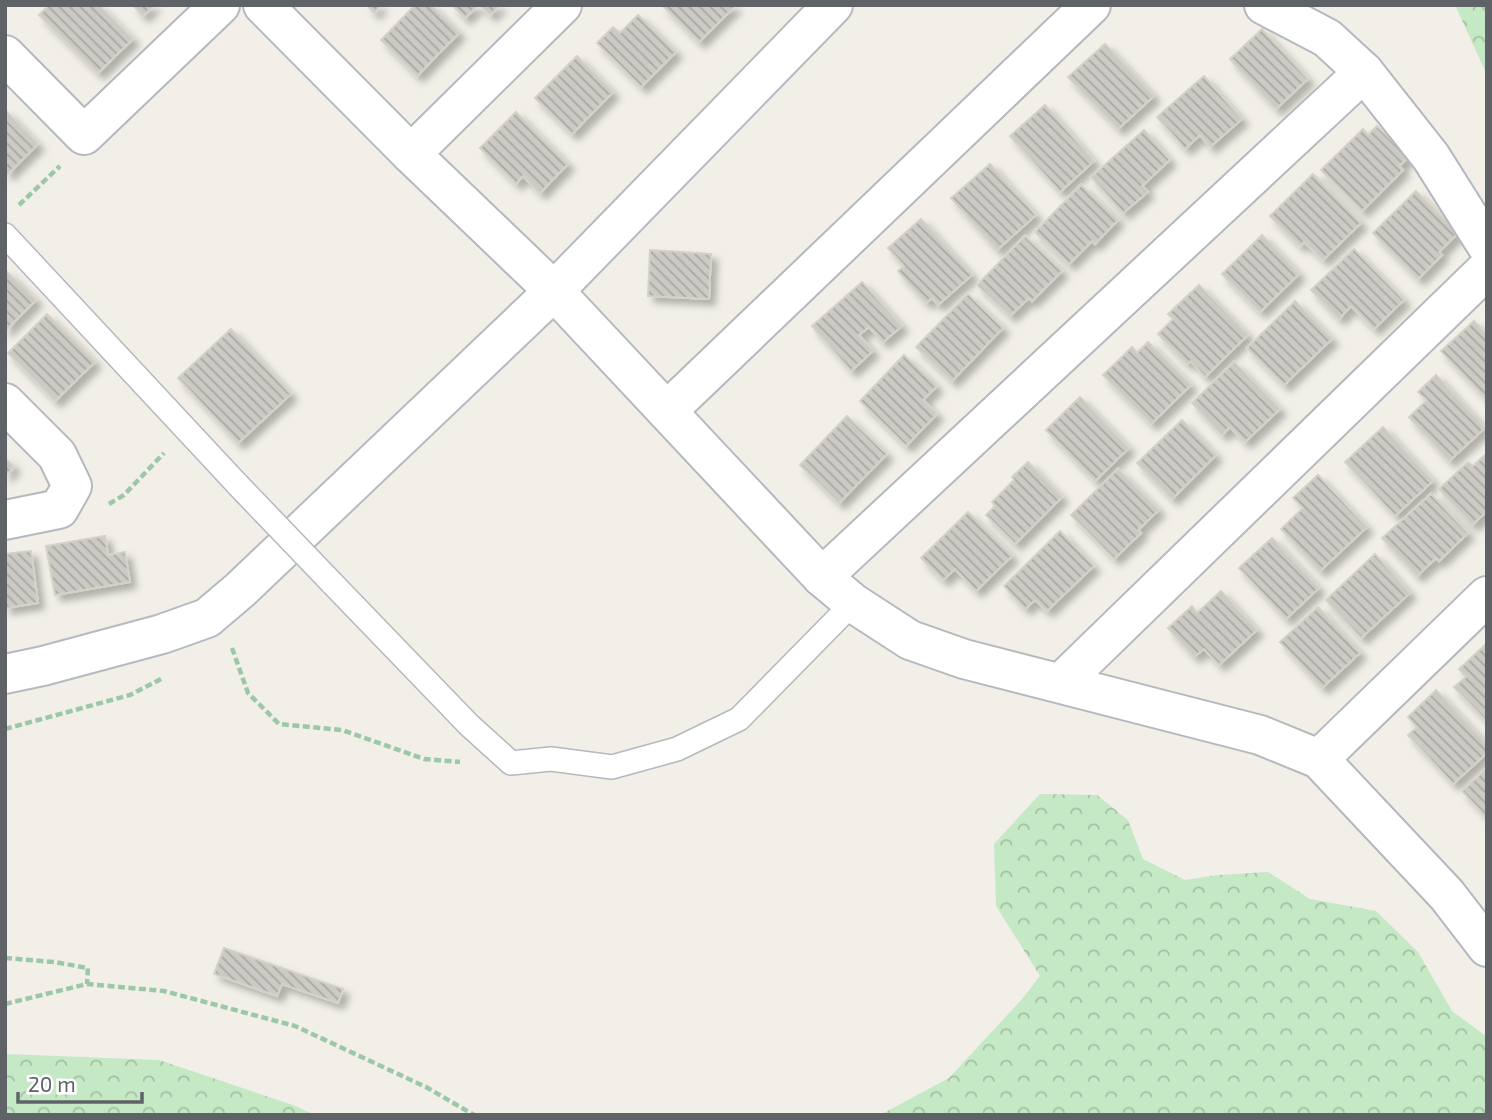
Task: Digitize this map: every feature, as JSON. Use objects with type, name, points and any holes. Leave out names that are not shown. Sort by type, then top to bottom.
[{"type":"street","points":[[5,55],[84,135],[220,5]]},
{"type":"street","points":[[263,5],[411,154],[555,290],[822,577],[853,603],[910,640],[964,659],[1260,735],[1319,759],[1483,933]]},
{"type":"street","points":[[411,154],[562,5]]},
{"type":"street","points":[[5,674],[162,634],[207,618],[240,590],[555,290],[832,5]]},
{"type":"street","points":[[667,411],[1091,5]]},
{"type":"street","points":[[1264,5],[1327,38],[1364,72],[1432,157],[1487,246]]},
{"type":"street","points":[[822,577],[1364,72]]},
{"type":"street","points":[[1061,683],[1487,269]]},
{"type":"street","points":[[5,403],[57,455],[72,486],[59,509],[5,520]]},
{"type":"street","points":[[1319,759],[1487,596]]},
{"type":"lane","points":[[5,235],[238,485],[469,725],[511,763],[551,759],[612,767],[677,749],[739,719],[853,603]]},
{"type":"path","points":[[15,208],[66,160]]},
{"type":"path","points":[[207,618],[230,642],[248,693],[279,724],[342,730],[424,759],[488,765],[511,763]]},
{"type":"path","points":[[5,729],[130,695],[167,676]]},
{"type":"path","points":[[5,958],[54,961],[88,968],[87,985]]},
{"type":"path","points":[[5,1004],[87,985],[164,990],[295,1026],[426,1087],[474,1115]]},
{"type":"green space","points":[[1455,5],[1487,5],[1487,75]]},
{"type":"green space","points":[[1040,794],[1097,795],[1128,820],[1143,859],[1185,880],[1268,872],[1310,899],[1376,911],[1418,952],[1452,1011],[1487,1037],[1487,1115],[880,1115],[949,1078],[1040,976],[996,906],[994,844]]},
{"type":"green space","points":[[5,1054],[159,1060],[293,1105],[315,1115],[5,1115]]},
{"type":"building","points":[[49,5],[99,5],[133,39],[98,73],[39,15]]},
{"type":"building","points":[[133,5],[154,5],[143,16]]},
{"type":"building","points":[[367,5],[381,5],[374,13]]},
{"type":"building","points":[[415,5],[431,5],[459,33],[417,76],[381,40]]},
{"type":"building","points":[[452,5],[478,5],[465,18]]},
{"type":"building","points":[[480,5],[500,5],[490,15]]},
{"type":"building","points":[[662,5],[734,5],[735,6],[699,42]]},
{"type":"building","points":[[638,15],[676,52],[641,87],[597,43],[613,27],[620,33]]},
{"type":"building","points":[[1262,29],[1308,79],[1276,109],[1230,59]]},
{"type":"building","points":[[1105,44],[1154,96],[1118,129],[1068,77]]},
{"type":"building","points":[[577,56],[613,92],[572,134],[535,98]]},
{"type":"building","points":[[1204,76],[1242,119],[1210,147],[1200,135],[1185,149],[1157,117]]},
{"type":"building","points":[[1045,105],[1094,161],[1060,192],[1010,136]]},
{"type":"building","points":[[5,110],[38,144],[8,174],[5,172]]},
{"type":"building","points":[[516,112],[568,164],[540,193],[523,176],[516,184],[480,148]]},
{"type":"building","points":[[1377,126],[1409,157],[1399,166],[1403,170],[1362,211],[1321,170],[1363,129],[1368,135]]},
{"type":"building","points":[[1144,130],[1170,160],[1142,186],[1148,192],[1123,213],[1091,177]]},
{"type":"building","points":[[990,164],[1036,215],[997,250],[951,198]]},
{"type":"building","points":[[1313,174],[1361,223],[1323,260],[1304,242],[1300,246],[1270,216]]},
{"type":"building","points":[[1081,185],[1118,220],[1095,244],[1092,241],[1069,264],[1035,232]]},
{"type":"building","points":[[1416,191],[1458,233],[1439,252],[1442,255],[1418,279],[1373,233]]},
{"type":"building","points":[[921,219],[972,275],[938,305],[932,298],[926,303],[898,271],[904,266],[888,248]]},
{"type":"building","points":[[1262,235],[1299,274],[1260,312],[1222,274]]},
{"type":"building","points":[[1025,236],[1062,271],[1032,301],[1029,298],[1010,316],[977,285]]},
{"type":"building","points":[[1354,249],[1404,300],[1374,329],[1351,306],[1339,319],[1311,290]]},
{"type":"building","points":[[650,250],[711,254],[709,299],[648,296]]},
{"type":"building","points":[[5,270],[36,300],[5,331]]},
{"type":"building","points":[[862,282],[902,326],[883,342],[869,327],[859,335],[873,351],[851,371],[812,326]]},
{"type":"building","points":[[1199,285],[1248,335],[1205,377],[1191,361],[1187,364],[1158,334],[1173,319],[1168,314]]},
{"type":"building","points":[[968,294],[1003,328],[952,381],[916,347]]},
{"type":"building","points":[[1295,301],[1332,339],[1284,385],[1247,348]]},
{"type":"building","points":[[47,314],[95,362],[55,401],[8,353]]},
{"type":"building","points":[[1474,321],[1487,335],[1487,400],[1441,351]]},
{"type":"building","points":[[231,329],[291,394],[238,443],[178,378]]},
{"type":"building","points":[[1148,342],[1191,385],[1151,424],[1103,375],[1132,347],[1137,353]]},
{"type":"building","points":[[904,355],[937,386],[923,400],[937,414],[906,446],[860,401]]},
{"type":"building","points":[[1234,362],[1280,409],[1245,442],[1230,427],[1222,435],[1192,403]]},
{"type":"building","points":[[1436,375],[1485,428],[1449,461],[1409,417],[1427,400],[1418,392]]},
{"type":"building","points":[[1080,397],[1129,448],[1095,481],[1046,430]]},
{"type":"building","points":[[847,416],[887,454],[839,503],[800,465]]},
{"type":"building","points":[[1182,420],[1216,455],[1172,499],[1137,463]]},
{"type":"building","points":[[1383,427],[1433,481],[1395,516],[1345,462]]},
{"type":"building","points":[[1487,453],[1487,511],[1472,525],[1439,489],[1468,462],[1473,466]]},
{"type":"building","points":[[5,458],[14,467],[5,476]]},
{"type":"building","points":[[1028,462],[1062,497],[1015,544],[986,515],[995,506],[992,502]]},
{"type":"building","points":[[1118,469],[1159,510],[1138,530],[1141,533],[1114,559],[1071,515]]},
{"type":"building","points":[[1318,475],[1367,527],[1320,571],[1281,529],[1303,508],[1293,498]]},
{"type":"building","points":[[1431,494],[1468,533],[1439,561],[1436,558],[1417,576],[1382,538]]},
{"type":"building","points":[[968,512],[1012,556],[976,591],[955,569],[943,580],[921,558]]},
{"type":"building","points":[[1060,531],[1094,566],[1047,611],[1035,600],[1025,609],[1004,586]]},
{"type":"building","points":[[105,536],[108,555],[125,552],[130,582],[55,595],[46,546]]},
{"type":"building","points":[[1272,538],[1319,588],[1286,619],[1239,568]]},
{"type":"building","points":[[31,551],[38,603],[5,608],[5,554]]},
{"type":"building","points":[[1375,554],[1410,593],[1361,638],[1326,600]]},
{"type":"building","points":[[1221,591],[1257,630],[1219,665],[1204,649],[1194,657],[1168,628],[1192,606],[1197,613]]},
{"type":"building","points":[[1318,607],[1360,653],[1322,688],[1280,642]]},
{"type":"building","points":[[1487,643],[1487,722],[1454,687],[1466,677],[1459,669]]},
{"type":"building","points":[[1436,690],[1487,745],[1487,753],[1453,784],[1408,735],[1417,727],[1408,717]]},
{"type":"building","points":[[1487,768],[1487,818],[1462,791]]},
{"type":"building","points":[[224,948],[343,989],[338,1003],[282,984],[277,996],[214,974]]}]
